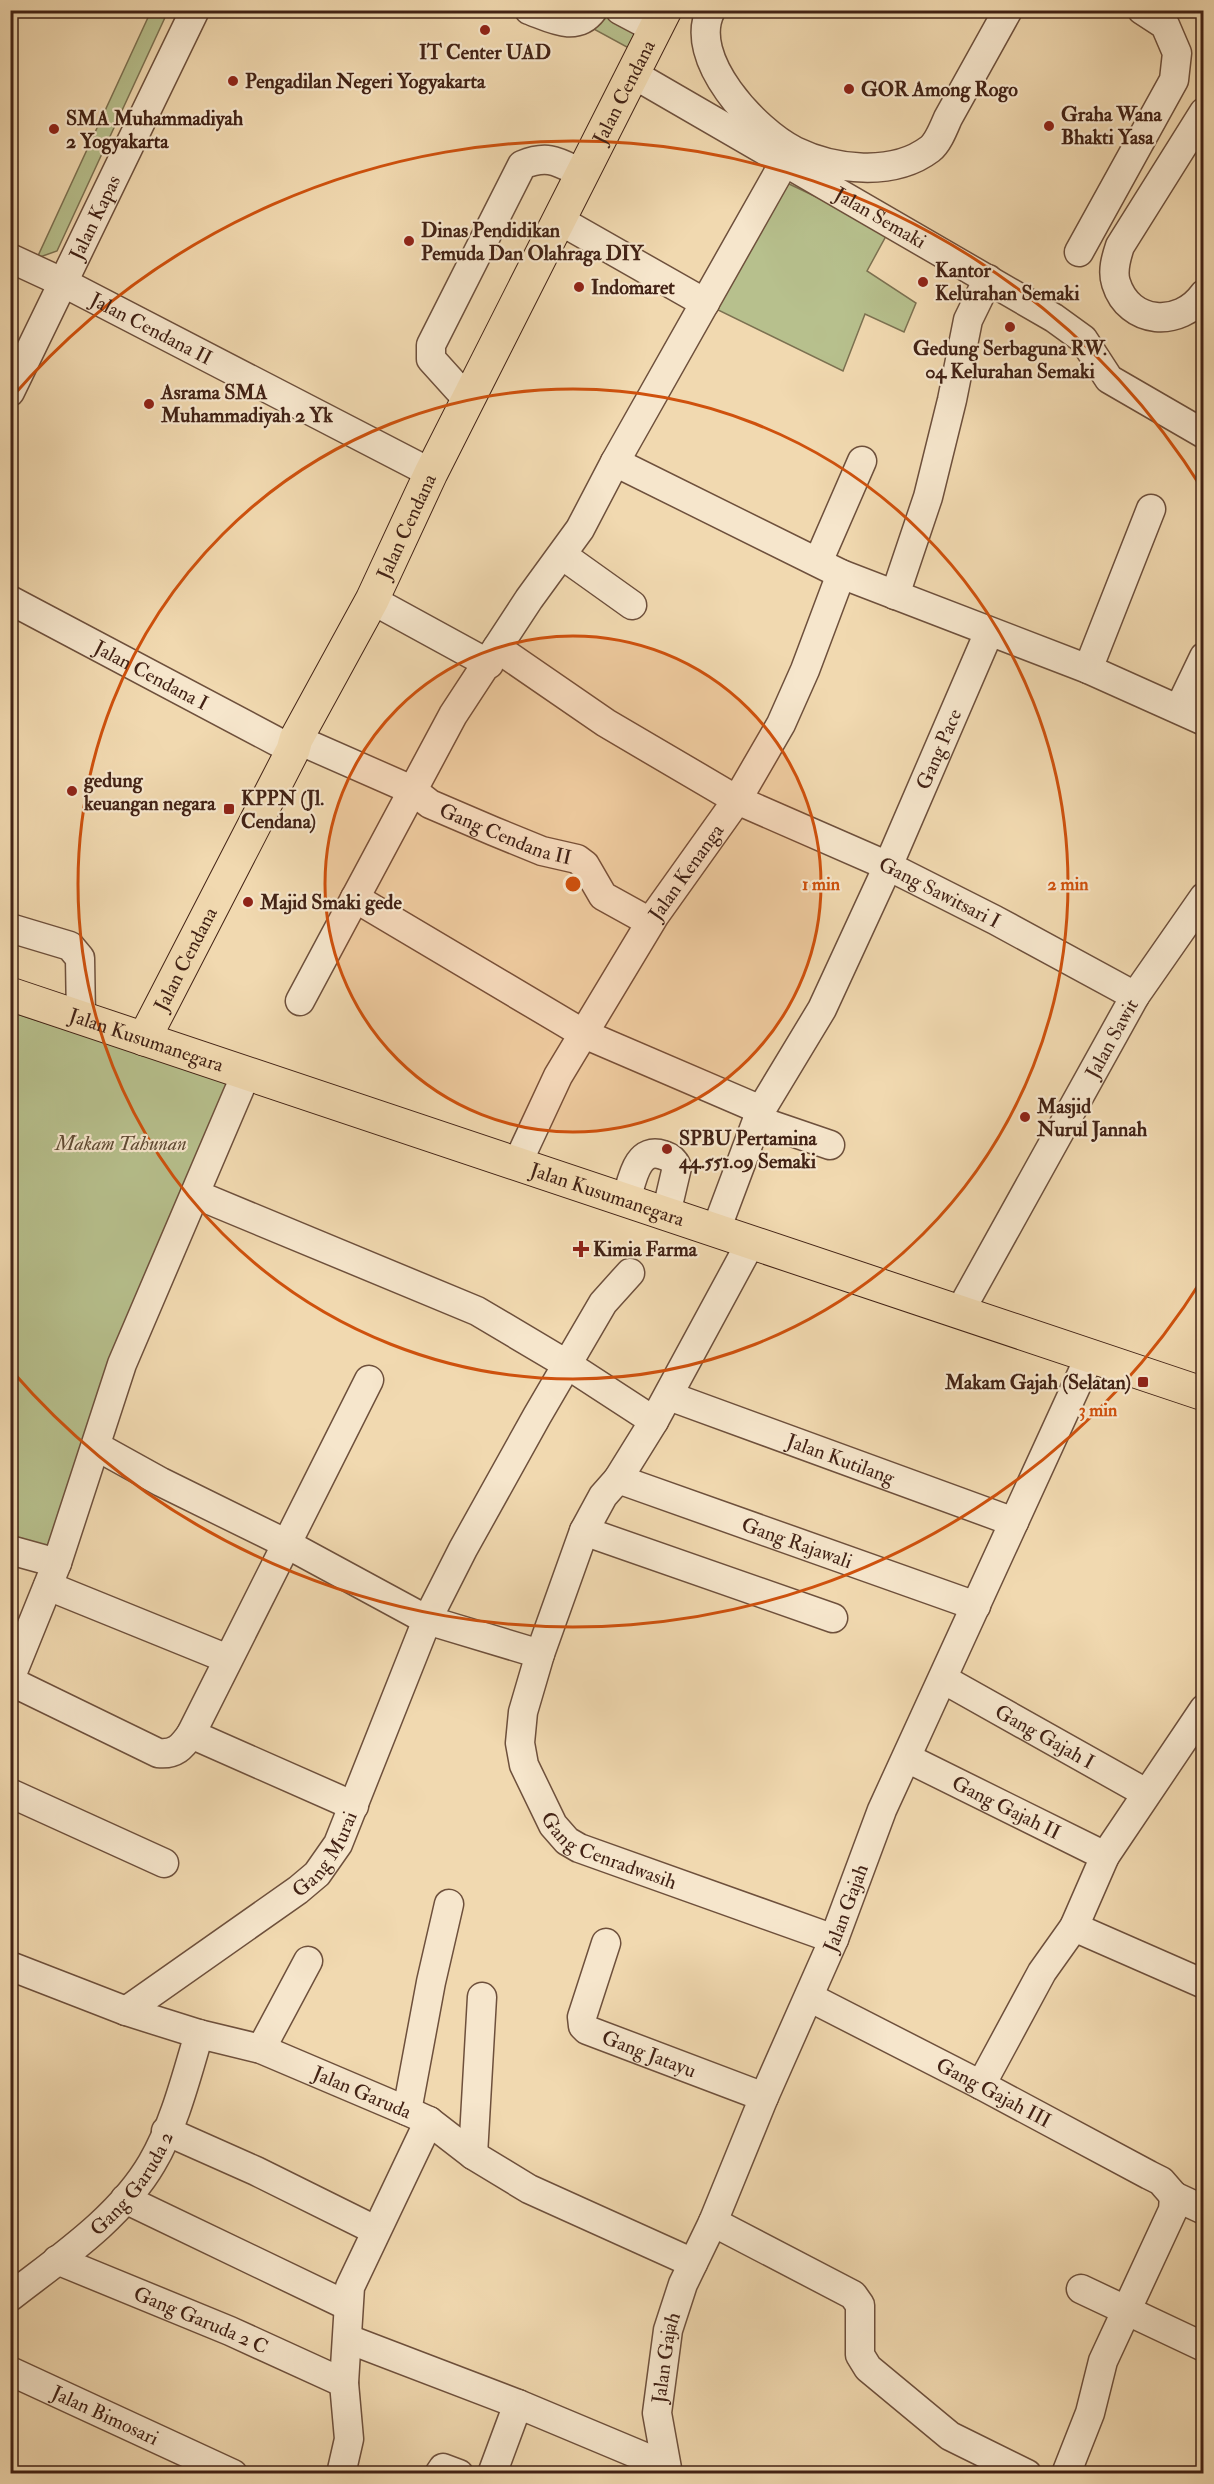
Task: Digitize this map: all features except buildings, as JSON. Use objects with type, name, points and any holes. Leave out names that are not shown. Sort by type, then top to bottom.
[{"type":"main road","name":"Jalan Cendana","points":[[144,1039],[295,744],[372,600],[431,473],[660,20]]},
{"type":"main road","name":"Jalan Kusumanegara","points":[[10,994],[1203,1394]]},
{"type":"street","name":"Jalan Kapas","points":[[10,392],[195,10]]},
{"type":"street","points":[[529,10],[571,24],[587,18],[594,10]]},
{"type":"street","points":[[620,10],[660,20]]},
{"type":"street","points":[[711,10],[705,31],[715,70],[742,107],[766,131],[794,150],[819,160],[846,166],[881,167],[908,161],[932,148],[1008,10]]},
{"type":"street","points":[[1080,252],[1174,80],[1177,53],[1165,25],[1142,10]]},
{"type":"street","name":"Jalan Semaki","points":[[633,74],[785,160],[1054,318],[1083,339],[1109,379],[1203,434]]},
{"type":"street","points":[[1203,112],[1119,246],[1114,264],[1115,282],[1123,299],[1137,313],[1155,318],[1173,317],[1190,308],[1203,294]]},
{"type":"street","points":[[468,400],[431,359],[430,345],[522,165],[539,158],[560,163],[583,174]]},
{"type":"street","points":[[300,1001],[453,715],[529,599],[580,529],[615,462],[785,160]]},
{"type":"street","points":[[559,220],[705,303]]},
{"type":"street","name":"Jalan Cendana II","points":[[10,258],[64,283],[431,473]]},
{"type":"street","points":[[895,595],[928,497],[952,400],[968,320],[988,279]]},
{"type":"street","name":"Jalan Kenanga","points":[[517,1164],[558,1076],[650,922],[737,800],[781,724],[805,670],[830,568],[862,461]]},
{"type":"street","points":[[615,462],[830,568],[988,632],[1088,669],[1191,715],[1203,657]]},
{"type":"street","points":[[1088,669],[1151,509]]},
{"type":"street","points":[[562,555],[632,605]]},
{"type":"street","name":"Jalan Cendana I","points":[[10,600],[295,744],[412,790]]},
{"type":"street","name":"Gang Sawitsari I","points":[[372,600],[493,656],[737,800],[888,866],[995,920],[1135,996]]},
{"type":"street","name":"Gang Pace","points":[[716,1230],[759,1115],[822,1009],[888,866],[988,632]]},
{"type":"street","name":"Gang Cendana II","points":[[412,790],[430,804],[493,831],[542,851],[578,859],[585,865],[603,896],[650,922]]},
{"type":"street","name":"Jalan Sawit","points":[[959,1312],[1135,996],[1203,897]]},
{"type":"street","points":[[355,898],[584,1034],[759,1115],[830,1145]]},
{"type":"street","points":[[10,928],[70,946],[80,958],[81,1018]]},
{"type":"street","points":[[246,1074],[122,1364],[53,1574],[10,1680],[158,1753],[173,1753],[179,1749],[191,1734],[285,1543],[369,1380]]},
{"type":"street","points":[[626,1200],[640,1159],[646,1154],[660,1154],[671,1158],[677,1167],[666,1214]]},
{"type":"street","points":[[195,1194],[477,1311],[568,1365],[654,1421]]},
{"type":"street","name":"Gang Cenradwasih","points":[[751,1242],[669,1396],[618,1479],[603,1496],[584,1532],[540,1654],[523,1712],[520,1743],[525,1765],[539,1798],[558,1833],[579,1848],[834,1939]]},
{"type":"street","name":"Gang Murai","points":[[126,2011],[317,1874],[338,1844],[427,1620],[511,1462],[603,1303],[630,1273]]},
{"type":"street","name":"Jalan Gajah","points":[[667,2470],[657,2413],[660,2376],[668,2330],[683,2284],[713,2222],[764,2097],[834,1939],[874,1830],[1090,1356]]},
{"type":"street","name":"Jalan Kutilang","points":[[669,1396],[1014,1522]]},
{"type":"street","points":[[96,1446],[161,1482],[285,1543],[427,1620],[540,1654]]},
{"type":"street","name":"Gang Rajawali","points":[[618,1479],[976,1606]]},
{"type":"street","points":[[584,1532],[833,1618]]},
{"type":"street","points":[[10,1550],[53,1574],[228,1659]]},
{"type":"street","name":"Gang Gajah I","points":[[943,1679],[1146,1793]]},
{"type":"street","points":[[981,2085],[1042,1972],[1074,1927],[1105,1856],[1203,1708]]},
{"type":"street","points":[[191,1734],[354,1806]]},
{"type":"street","name":"Gang Gajah II","points":[[907,1758],[1105,1856]]},
{"type":"street","points":[[10,1793],[164,1863]]},
{"type":"street","points":[[341,2474],[349,2439],[344,2383],[350,2287],[375,2230],[418,2116],[431,1982],[449,1904]]},
{"type":"street","points":[[1074,1927],[1203,1984]]},
{"type":"street","name":"Gang Jatayu","points":[[606,1943],[582,2017],[583,2026],[587,2030],[764,2097]]},
{"type":"street","points":[[261,2049],[308,1961]]},
{"type":"street","name":"Jalan Garuda","points":[[10,1966],[126,2011],[199,2034],[261,2049],[418,2116],[473,2156],[530,2189],[693,2262]]},
{"type":"street","points":[[473,2156],[482,1997]]},
{"type":"street","name":"Gang Gajah III","points":[[809,1997],[1161,2181],[1174,2196],[1203,2210]]},
{"type":"street","name":"Gang Garuda 2","points":[[10,2297],[106,2219],[125,2199],[152,2163],[184,2085],[199,2034]]},
{"type":"street","points":[[166,2131],[256,2171],[375,2230]]},
{"type":"street","points":[[1066,2474],[1090,2414],[1103,2361],[1173,2210],[1174,2196]]},
{"type":"street","points":[[125,2199],[348,2306]]},
{"type":"street","points":[[713,2222],[853,2295],[860,2305],[860,2355],[868,2368],[950,2436],[1027,2474]]},
{"type":"street","name":"Gang Garuda 2 C","points":[[57,2260],[230,2331],[344,2383]]},
{"type":"street","points":[[1081,2289],[1203,2347]]},
{"type":"street","points":[[348,2339],[518,2404],[667,2470]]},
{"type":"street","name":"Jalan Bimosari","points":[[10,2371],[233,2474]]},
{"type":"street","points":[[492,2474],[518,2404]]},
{"type":"street","points":[[439,2474],[443,2468],[459,2474]]},
{"type":"green space","points":[[151,11],[168,11],[57,251],[37,258]]},
{"type":"green space","points":[[584,11],[658,11],[636,52],[579,21]]},
{"type":"green space","points":[[785,182],[827,202],[886,236],[867,271],[916,303],[904,332],[865,314],[843,371],[714,308]]},
{"type":"green space","name":"Makam Tahunan","points":[[11,1012],[239,1086],[57,1563],[11,1556]]},
{"type":"place","name":"IT Center UAD","points":[[485,30]]},
{"type":"place","name":"Pengadilan Negeri Yogyakarta","points":[[233,81]]},
{"type":"place","name":"GOR Among Rogo","points":[[849,89]]},
{"type":"place","name":"Graha Wana Bhakti Yasa","points":[[1049,126]]},
{"type":"place","name":"SMA Muhammadiyah 2 Yogyakarta","points":[[54,129]]},
{"type":"place","name":"Dinas Pendidikan Pemuda Dan Olahraga DIY","points":[[409,241]]},
{"type":"place","name":"Kantor Kelurahan Semaki","points":[[923,282]]},
{"type":"place","name":"Indomaret","points":[[579,287]]},
{"type":"place","name":"Gedung Serbaguna RW. 04 Kelurahan Semaki","points":[[1010,327]]},
{"type":"place","name":"Asrama SMA Muhammadiyah 2 Yk","points":[[149,404]]},
{"type":"place","name":"gedung keuangan negara","points":[[72,791]]},
{"type":"place","name":"KPPN (Jl. Cendana)","points":[[229,809]]},
{"type":"place","name":"Majid Smaki gede","points":[[248,902]]},
{"type":"place","name":"Masjid Nurul Jannah","points":[[1025,1117]]},
{"type":"place","name":"SPBU Pertamina 44.551.09 Semaki","points":[[667,1149]]},
{"type":"place","name":"Kimia Farma","points":[[581,1249]]},
{"type":"place","name":"Makam Gajah (Selatan)","points":[[1143,1382]]}]
